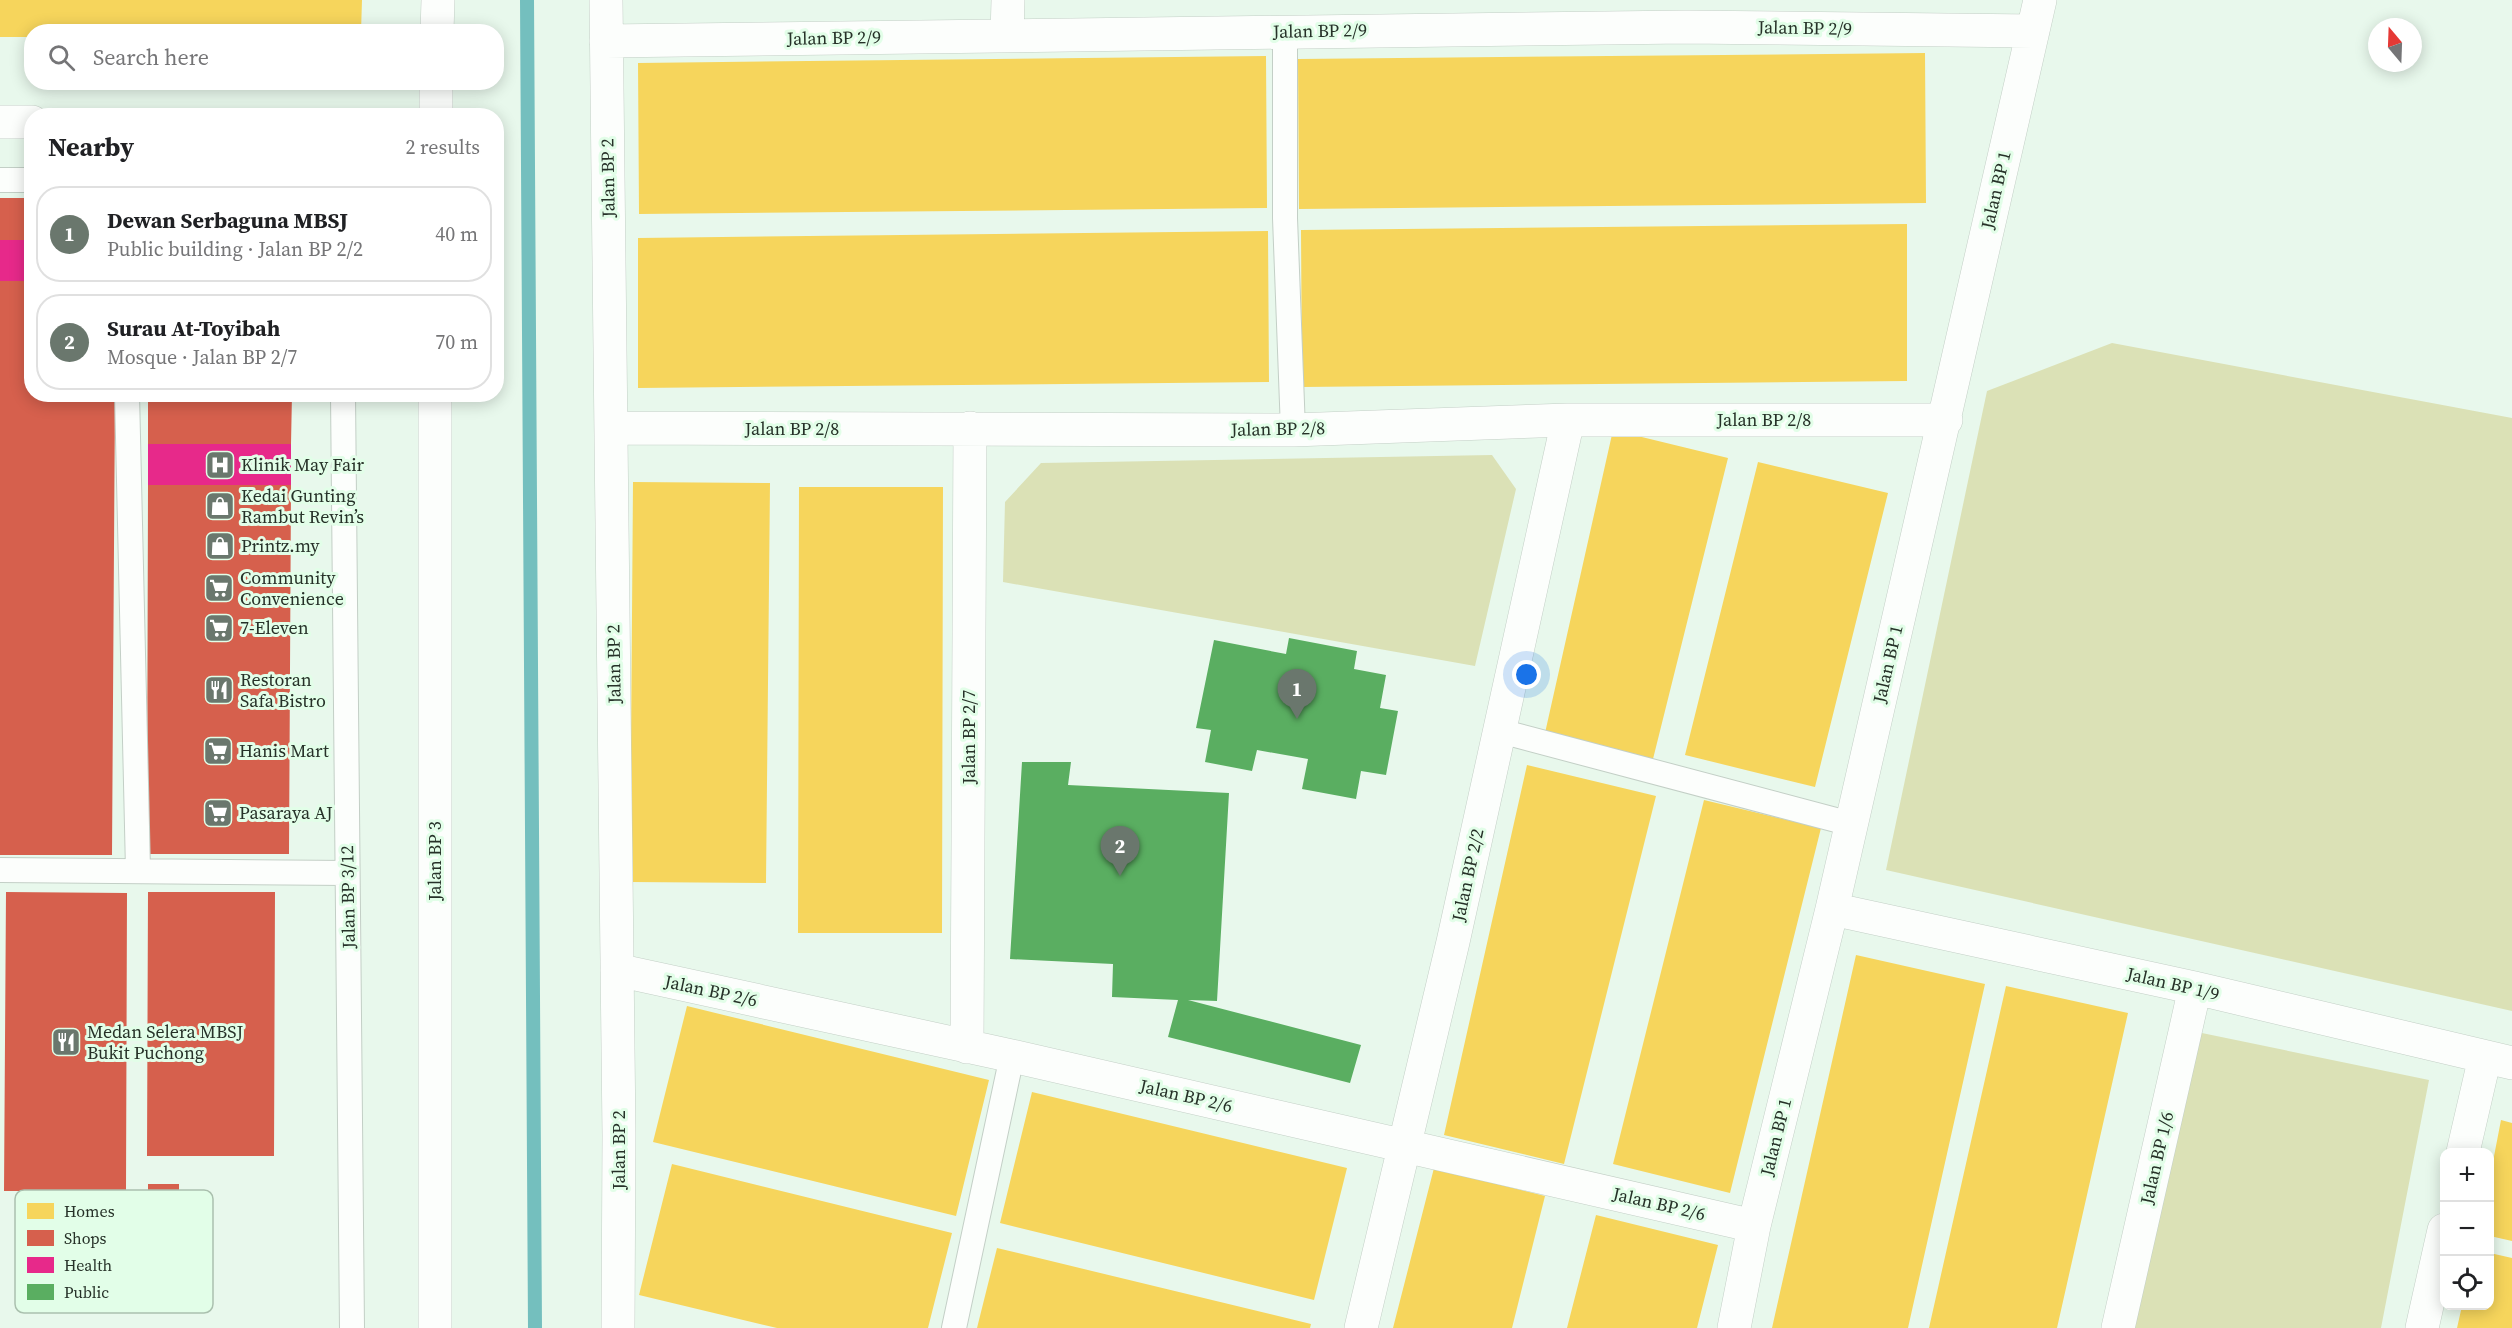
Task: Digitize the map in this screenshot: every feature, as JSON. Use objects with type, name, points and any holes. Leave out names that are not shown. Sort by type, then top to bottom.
[{"type":"street","points":[[437,24],[438,0]]},
{"type":"street","name":"Jalan BP 2","points":[[606,0],[619,1136],[618,1328]]},
{"type":"street","points":[[1007,36],[1008,0]]},
{"type":"street","name":"Jalan BP 1","points":[[1734,1328],[1754,1226],[1832,909],[1946,420],[1983,246],[2040,0]]},
{"type":"street","name":"Jalan BP 2/9","points":[[606,41],[1285,32],[1630,14],[2033,31]]},
{"type":"street","points":[[436,90],[436,108]]},
{"type":"street","points":[[0,122],[24,122]]},
{"type":"street","name":"Jalan BP 3","points":[[435,402],[435,1328]]},
{"type":"street","name":"Jalan BP 2/8","points":[[611,428],[1293,430],[1568,420],[1946,420]]},
{"type":"street","name":"Jalan BP 2/2","points":[[1361,1328],[1405,1147],[1500,731],[1568,420]]},
{"type":"street","name":"Jalan BP 2/7","points":[[967,1047],[970,428]]},
{"type":"street","name":"Jalan BP 1/9","points":[[1832,909],[2195,988],[2498,1060]]},
{"type":"street","name":"Jalan BP 2/6","points":[[617,970],[1012,1056],[1754,1226]]},
{"type":"street","name":"Jalan BP 1/6","points":[[2118,1328],[2195,988]]},
{"type":"street","points":[[2465,1148],[2498,1060]]},
{"type":"street","points":[[2422,1328],[2440,1251]]},
{"type":"lane","points":[[1285,32],[1285,218],[1293,430]]},
{"type":"lane","points":[[0,180],[24,180]]},
{"type":"lane","points":[[127,402],[138,870]]},
{"type":"lane","name":"Jalan BP 3/12","points":[[343,402],[352,1328]]},
{"type":"lane","points":[[1500,731],[1851,824]]},
{"type":"lane","points":[[0,870],[347,873]]},
{"type":"lane","points":[[954,1328],[1012,1056]]},
{"type":"green space","points":[[2112,343],[2512,418],[2512,1011],[1886,870],[1987,391]]},
{"type":"green space","points":[[1492,455],[1516,489],[1475,666],[1003,582],[1005,502],[1041,463]]},
{"type":"green space","points":[[2197,1032],[2429,1080],[2381,1328],[2129,1328]]},
{"type":"building: Homes","points":[[0,0],[362,0],[361,24],[24,24],[24,37],[0,37]]},
{"type":"building: Homes","points":[[1925,53],[1926,203],[1299,209],[1298,59]]},
{"type":"building: Homes","points":[[1266,56],[1267,208],[639,214],[638,63]]},
{"type":"building: Homes","points":[[1907,224],[1907,381],[1302,387],[1301,230]]},
{"type":"building: Homes","points":[[1268,231],[1269,382],[638,388],[638,238]]},
{"type":"building: Homes","points":[[1613,430],[1728,458],[1653,759],[1545,733]]},
{"type":"building: Homes","points":[[1758,462],[1888,493],[1815,787],[1685,755]]},
{"type":"building: Homes","points":[[633,482],[770,483],[766,883],[630,882]]},
{"type":"building: Homes","points":[[799,487],[943,487],[942,933],[798,933]]},
{"type":"building: Homes","points":[[1527,765],[1656,796],[1564,1164],[1444,1135]]},
{"type":"building: Homes","points":[[1704,800],[1821,828],[1730,1193],[1613,1164]]},
{"type":"building: Homes","points":[[1856,955],[1985,984],[1908,1328],[1772,1328]]},
{"type":"building: Homes","points":[[2006,986],[2128,1013],[2057,1328],[1929,1328]]},
{"type":"building: Homes","points":[[687,1006],[989,1080],[956,1216],[653,1142]]},
{"type":"building: Homes","points":[[1032,1092],[1347,1168],[1314,1300],[1000,1223]]},
{"type":"building: Homes","points":[[2501,1120],[2512,1123],[2512,1241],[2494,1237],[2494,1156]]},
{"type":"building: Homes","points":[[672,1164],[952,1233],[928,1328],[777,1328],[639,1295]]},
{"type":"building: Homes","points":[[1434,1168],[1545,1196],[1512,1328],[1393,1328]]},
{"type":"building: Homes","points":[[1596,1215],[1718,1245],[1697,1328],[1567,1328]]},
{"type":"building: Homes","points":[[997,1248],[1311,1324],[1310,1328],[977,1328]]},
{"type":"building: Homes","points":[[2494,1254],[2512,1258],[2512,1328],[2457,1328],[2461,1310],[2494,1310]]},
{"type":"building: Shops","points":[[0,198],[24,198],[24,240],[0,240]]},
{"type":"building: Shops","points":[[0,281],[24,281],[24,402],[115,402],[112,855],[0,855]]},
{"type":"building: Shops","points":[[148,402],[292,402],[291,444],[148,444]]},
{"type":"building: Shops","points":[[148,485],[291,485],[289,854],[147,854]]},
{"type":"building: Shops","name":"Medan Selera MBSJ Bukit Puchong","points":[[6,892],[127,893],[126,1190],[4,1191]]},
{"type":"building: Shops","name":"Medan Selera MBSJ Bukit Puchong","points":[[148,892],[275,892],[274,1156],[147,1156]]},
{"type":"building: Shops","points":[[148,1184],[179,1184],[179,1190],[148,1190]]},
{"type":"building: Health","points":[[0,240],[24,240],[24,281],[0,281]]},
{"type":"building: Health","name":"Klinik May Fair","points":[[148,444],[291,444],[291,485],[148,485]]},
{"type":"building: Public","points":[[1289,638],[1357,651],[1354,669],[1386,675],[1380,708],[1398,711],[1386,775],[1361,771],[1356,799],[1302,789],[1308,759],[1257,750],[1252,771],[1205,762],[1211,730],[1196,728],[1214,640],[1286,654]]},
{"type":"building: Public","points":[[1022,762],[1071,762],[1068,785],[1229,793],[1217,1001],[1188,1000],[1361,1045],[1350,1083],[1168,1037],[1178,1000],[1112,997],[1113,964],[1010,959]]},
{"type":"waterway","points":[[527,0],[535,1328]]},
{"type":"place","name":"Klinik May Fair","points":[[220,465]]},
{"type":"place","name":"Kedai Gunting Rambut Revin’s","points":[[220,506]]},
{"type":"place","name":"Printz.my","points":[[220,546]]},
{"type":"place","name":"Community Convenience","points":[[219,588]]},
{"type":"place","name":"7-Eleven","points":[[219,628]]},
{"type":"place","name":"Restoran Safa Bistro","points":[[219,690]]},
{"type":"place","name":"Dewan Serbaguna MBSJ","points":[[1297,719]]},
{"type":"place","name":"Hanis Mart","points":[[218,751]]},
{"type":"place","name":"Pasaraya AJ","points":[[218,813]]},
{"type":"place","name":"Surau At-Toyibah","points":[[1120,876]]},
{"type":"place","name":"Medan Selera MBSJ Bukit Puchong","points":[[66,1042]]}]
